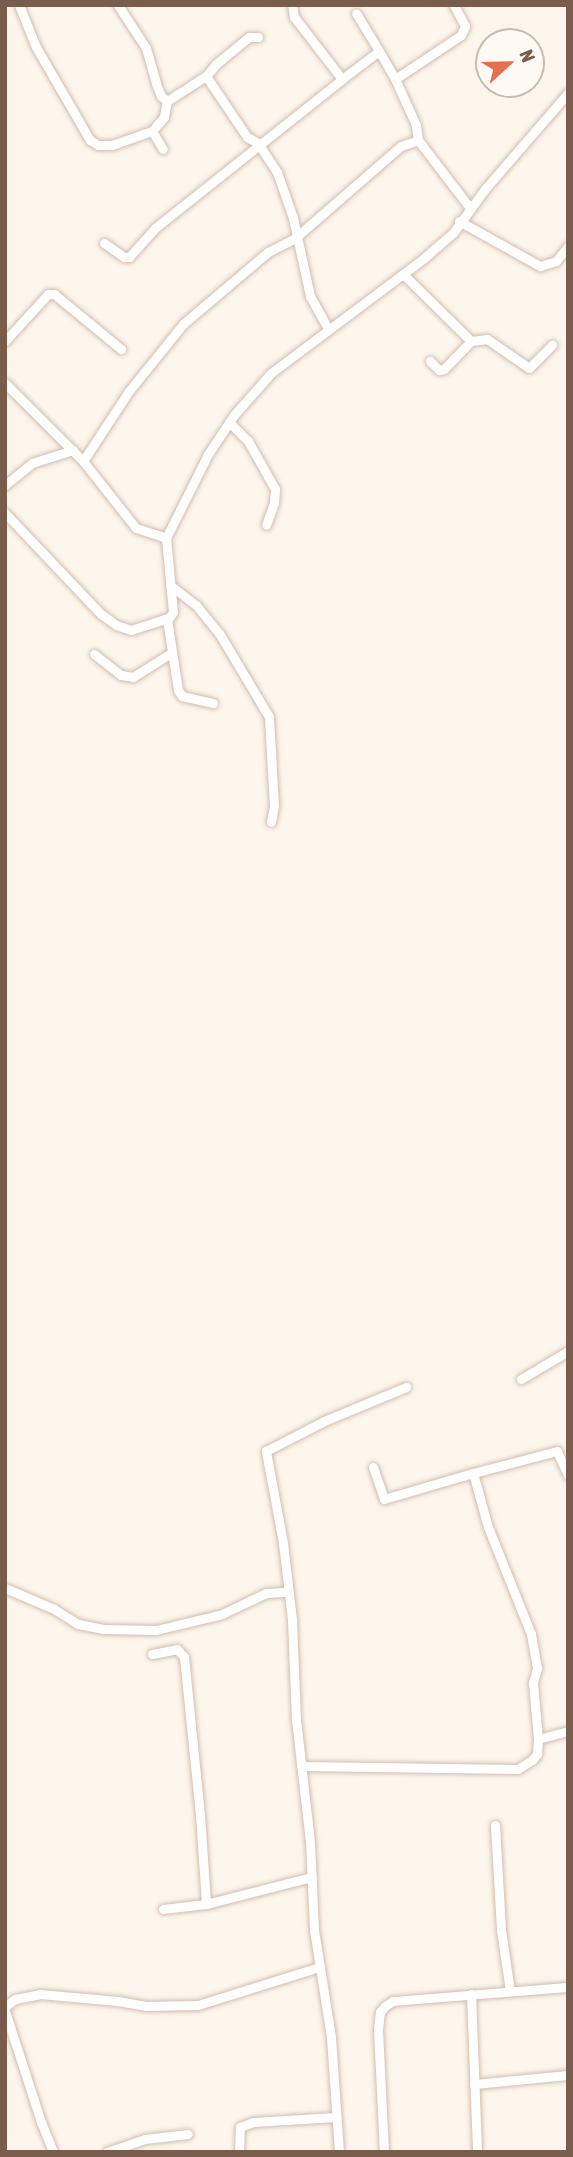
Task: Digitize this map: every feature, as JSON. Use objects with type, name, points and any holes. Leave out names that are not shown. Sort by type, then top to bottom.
[{"type":"street","points":[[19,5],[36,47],[90,140],[98,145],[112,145],[152,131],[164,117],[167,101],[206,76],[216,64],[249,37],[258,37]]},
{"type":"street","points":[[118,5],[146,48],[156,84],[161,96],[167,101]]},
{"type":"street","points":[[292,5],[294,18],[342,79]]},
{"type":"street","points":[[395,79],[461,35],[465,26],[454,5]]},
{"type":"street","points":[[356,13],[395,79],[416,125],[418,140],[470,208]]},
{"type":"street","points":[[104,243],[124,257],[130,257],[155,228],[257,143],[379,51]]},
{"type":"street","points":[[206,76],[247,136],[257,143],[277,172],[310,296],[327,329]]},
{"type":"street","points":[[5,513],[101,614],[116,625],[131,629],[167,619],[173,612],[166,538],[208,454],[229,422],[271,373],[453,233],[459,221],[568,93]]},
{"type":"street","points":[[152,131],[163,149]]},
{"type":"street","points":[[83,461],[129,391],[183,324],[268,251],[295,238],[401,146],[418,140]]},
{"type":"street","points":[[459,221],[540,266],[556,261],[568,246]]},
{"type":"street","points":[[403,274],[471,341]]},
{"type":"street","points":[[5,341],[48,295],[54,294],[121,349]]},
{"type":"street","points":[[430,361],[439,370],[444,369],[471,341],[487,339],[529,368],[552,345]]},
{"type":"street","points":[[5,383],[83,461],[136,528],[166,538]]},
{"type":"street","points":[[229,422],[248,441],[275,489],[276,496],[266,524]]},
{"type":"street","points":[[5,485],[17,472],[32,463],[73,450]]},
{"type":"street","points":[[170,585],[196,605],[219,633],[269,717],[274,806],[271,822]]},
{"type":"street","points":[[167,619],[178,690],[182,696],[213,703]]},
{"type":"street","points":[[94,654],[121,675],[133,677],[171,653]]},
{"type":"street","points":[[521,1379],[568,1351]]},
{"type":"street","points":[[339,2152],[331,2037],[319,1967],[284,1544],[266,1451],[324,1420],[406,1387]]},
{"type":"street","points":[[373,1466],[384,1499],[568,1448]]},
{"type":"street","points":[[556,1451],[568,1475]]},
{"type":"street","points":[[301,1766],[518,1769],[525,1767],[537,1754],[533,1683],[537,1668],[531,1634],[488,1527],[473,1473]]},
{"type":"street","points":[[5,1588],[54,1609],[78,1624],[104,1629],[156,1630],[222,1614],[266,1594],[288,1592]]},
{"type":"street","points":[[152,1654],[177,1650],[184,1657],[206,1904]]},
{"type":"street","points":[[537,1738],[568,1731]]},
{"type":"street","points":[[495,1825],[496,1878],[510,1991]]},
{"type":"street","points":[[163,1909],[206,1904],[312,1877]]},
{"type":"street","points":[[53,2152],[5,2009],[15,1999],[40,1994],[146,2006],[198,2005],[319,1967]]},
{"type":"street","points":[[384,2152],[379,2084],[380,2012],[393,2001],[568,1987]]},
{"type":"street","points":[[471,1994],[477,2152]]},
{"type":"street","points":[[474,2084],[568,2075]]},
{"type":"street","points":[[239,2152],[240,2127],[253,2122],[336,2116]]},
{"type":"street","points":[[107,2152],[145,2139],[188,2134]]}]
